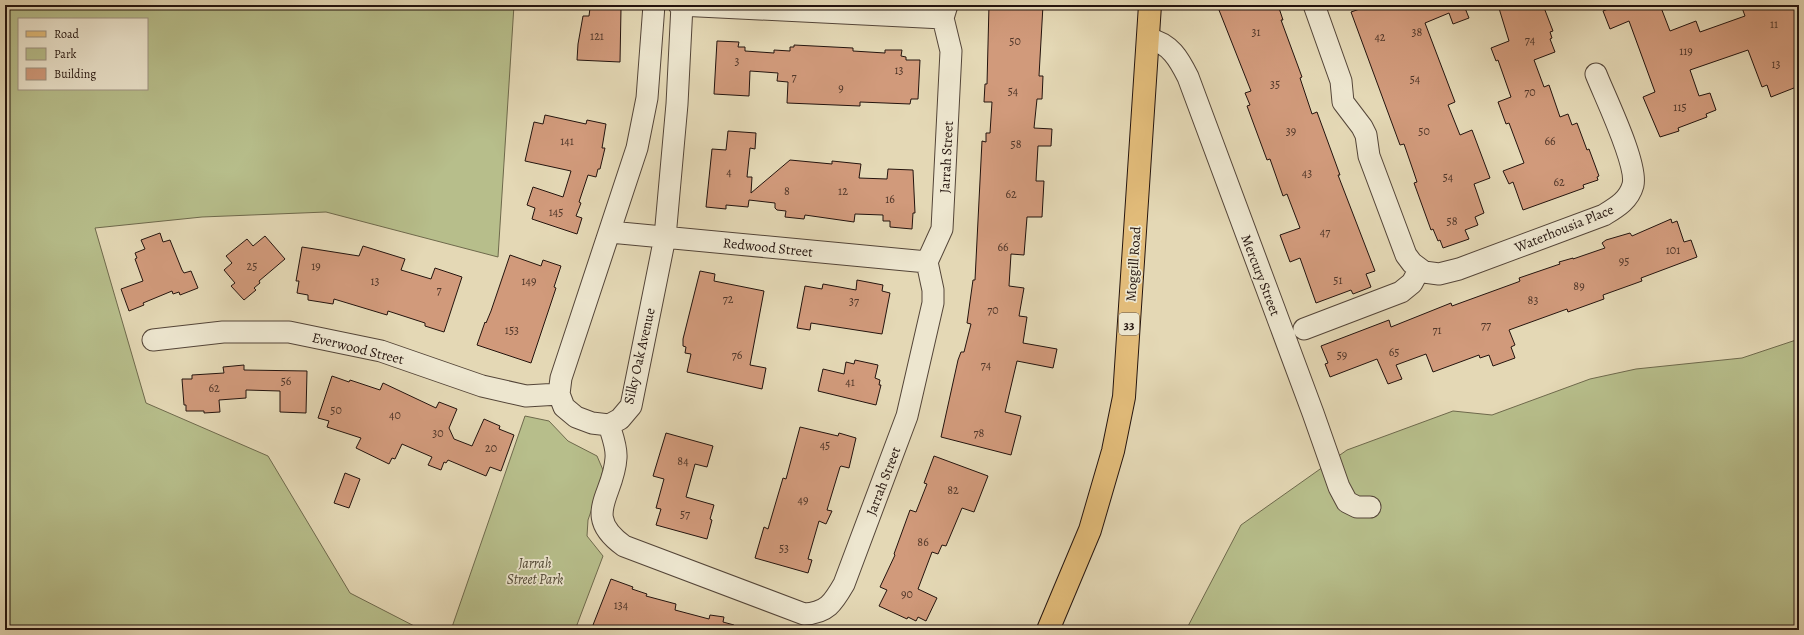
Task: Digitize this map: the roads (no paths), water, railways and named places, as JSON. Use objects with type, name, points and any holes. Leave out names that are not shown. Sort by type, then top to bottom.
[{"type":"main road","name":"Moggill Road","points":[[1048,630],[1090,530],[1112,451],[1124,397],[1149,40],[1150,5]]},
{"type":"street","points":[[609,425],[592,423],[576,417],[564,407],[559,394],[561,378],[637,148],[647,98],[654,5]]},
{"type":"street","points":[[681,5],[945,12]]},
{"type":"street","name":"Silky Oak Avenue","points":[[609,425],[620,419],[630,406],[664,237],[677,104],[681,5]]},
{"type":"street","points":[[1304,329],[1401,292],[1412,283],[1419,270],[1406,255],[1396,231],[1369,156],[1362,127],[1343,102],[1341,81],[1314,5]]},
{"type":"street","name":"Jarrah Street","points":[[609,425],[616,457],[602,515],[604,527],[612,538],[624,546],[790,610],[804,614],[816,614],[827,608],[836,599],[844,584],[907,416],[933,302],[933,290],[926,262],[942,229],[952,51],[945,12]]},
{"type":"street","name":"Mercury Street","points":[[1149,40],[1156,41],[1170,49],[1179,59],[1188,77],[1339,487],[1347,502],[1357,507],[1370,507]]},
{"type":"street","name":"Waterhousia Place","points":[[1419,270],[1439,274],[1459,268],[1604,215],[1619,206],[1627,197],[1633,184],[1630,160],[1596,74]]},
{"type":"street","name":"Redwood Street","points":[[610,232],[926,262]]},
{"type":"street","name":"Everwood Street","points":[[153,340],[223,332],[289,332],[381,351],[482,386],[526,396],[559,394]]},
{"type":"park label","name":"Jarrah Street Park","points":[[535,572]]}]
